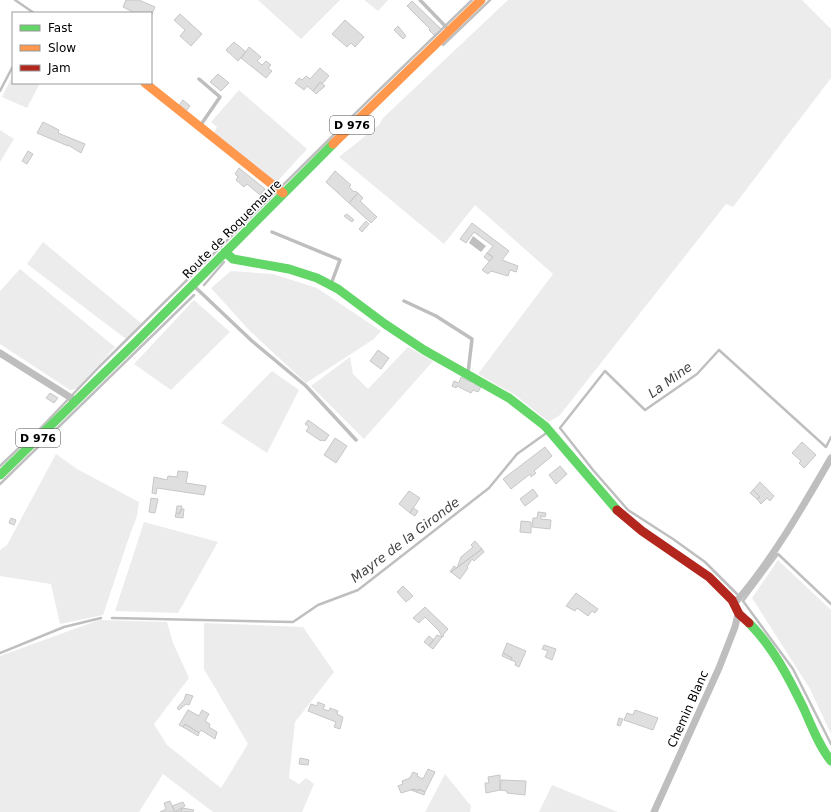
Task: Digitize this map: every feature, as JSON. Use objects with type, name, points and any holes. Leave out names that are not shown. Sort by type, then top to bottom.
[{"type":"street","name":"Route de Roquemaure","points":[[0,475],[193,285],[376,101],[481,0]]},
{"type":"street","points":[[146,84],[283,193]]},
{"type":"street","points":[[225,252],[233,259],[240,261],[304,272],[331,285],[393,330],[440,359],[507,396],[527,410],[546,427],[611,504],[629,521],[706,575],[734,603],[738,614],[745,619],[766,642],[774,654],[790,681],[823,751],[831,761]]},
{"type":"street","points":[[0,353],[76,401]]},
{"type":"street","points":[[734,603],[777,548],[796,519],[831,458]]},
{"type":"street","name":"Chemin Blanc","points":[[654,812],[719,668],[735,627],[738,614]]},
{"type":"lane","points":[[420,0],[449,31]]},
{"type":"lane","points":[[199,127],[220,97],[200,79]]},
{"type":"lane","points":[[272,232],[340,260],[331,285]]},
{"type":"lane","points":[[193,285],[252,341],[306,386],[356,440]]},
{"type":"lane","points":[[404,301],[436,316],[472,339],[468,374]]},
{"type":"shaded area","points":[[258,0],[340,0],[301,39]]},
{"type":"shaded area","points":[[364,0],[388,0],[378,11]]},
{"type":"shaded area","points":[[508,0],[802,0],[831,29],[831,78],[733,207],[726,204],[560,415],[549,422],[515,395],[478,374],[553,274],[475,205],[444,244],[339,157],[379,125],[383,118]]},
{"type":"shaded area","points":[[12,77],[12,84],[39,84],[27,108],[2,97]]},
{"type":"shaded area","points":[[239,90],[307,149],[275,184],[226,146],[214,132],[217,127],[211,122]]},
{"type":"shaded area","points":[[0,130],[14,139],[0,162]]},
{"type":"shaded area","points":[[473,236],[486,246],[481,252],[469,243]]},
{"type":"shaded area","points":[[43,242],[141,323],[126,339],[27,264]]},
{"type":"shaded area","points":[[20,269],[115,347],[77,389],[70,390],[0,344],[0,291]]},
{"type":"shaded area","points":[[231,271],[273,274],[317,288],[381,331],[374,339],[306,383],[249,330],[211,288]]},
{"type":"shaded area","points":[[194,300],[230,332],[171,390],[134,364]]},
{"type":"shaded area","points":[[408,347],[433,361],[364,439],[311,386],[350,357],[353,374],[368,389]]},
{"type":"shaded area","points":[[272,371],[299,390],[267,453],[221,423]]},
{"type":"shaded area","points":[[56,454],[77,469],[139,502],[137,516],[103,615],[60,624],[51,584],[0,576],[0,550],[7,545]]},
{"type":"shaded area","points":[[144,522],[218,542],[178,613],[115,611]]},
{"type":"shaded area","points":[[778,560],[831,610],[831,734],[810,689],[752,598]]},
{"type":"shaded area","points":[[99,620],[167,622],[173,643],[189,678],[154,724],[167,745],[221,788],[248,744],[204,669],[204,623],[303,627],[334,672],[295,722],[289,778],[299,784],[306,778],[314,784],[302,812],[213,812],[163,774],[139,812],[0,812],[0,656]]},
{"type":"shaded area","points":[[445,774],[471,806],[470,812],[425,812]]},
{"type":"shaded area","points":[[552,785],[618,812],[539,812]]},
{"type":"building","points":[[126,0],[139,0],[155,7],[152,14],[152,12],[133,12],[123,7]]},
{"type":"building","points":[[412,1],[441,29],[434,35],[407,6]]},
{"type":"building","points":[[180,14],[202,34],[191,46],[180,36],[185,30],[174,20]]},
{"type":"building","points":[[345,20],[364,37],[355,47],[351,43],[347,47],[332,34]]},
{"type":"building","points":[[398,26],[406,36],[403,39],[394,30]]},
{"type":"building","points":[[234,42],[246,52],[238,61],[226,50]]},
{"type":"building","points":[[249,47],[261,57],[257,61],[262,65],[266,61],[271,65],[268,68],[272,71],[266,78],[241,58]]},
{"type":"building","points":[[320,68],[329,76],[322,84],[320,82],[313,91],[307,86],[304,90],[295,83],[299,78],[302,80],[306,76],[310,79]]},
{"type":"building","points":[[218,74],[229,83],[221,91],[210,82]]},
{"type":"building","points":[[320,82],[325,86],[316,94],[313,91]]},
{"type":"building","points":[[183,100],[190,106],[186,111],[179,105]]},
{"type":"building","points":[[43,122],[59,130],[58,133],[85,144],[81,153],[68,145],[37,133]]},
{"type":"building","points":[[28,151],[33,154],[27,164],[22,161]]},
{"type":"building","points":[[239,168],[265,189],[260,195],[247,184],[244,187],[236,180],[238,177],[235,174]]},
{"type":"building","points":[[335,171],[351,185],[349,187],[354,192],[355,191],[358,193],[349,203],[326,182]]},
{"type":"building","points":[[358,193],[363,198],[360,201],[377,217],[371,223],[349,203]]},
{"type":"building","points":[[347,214],[354,220],[352,222],[344,216]]},
{"type":"building","points":[[366,221],[369,224],[362,232],[359,229]]},
{"type":"building","points":[[472,223],[509,251],[502,260],[518,266],[516,272],[510,270],[508,276],[491,271],[488,274],[482,270],[493,257],[487,253],[493,246],[474,232],[466,243],[460,239]]},
{"type":"building","points":[[487,253],[493,257],[489,261],[484,257]]},
{"type":"building","points":[[378,350],[389,358],[381,369],[370,361]]},
{"type":"building","points":[[461,377],[471,382],[472,380],[477,382],[475,384],[481,387],[478,392],[473,390],[471,393],[457,386],[456,388],[452,386],[454,381],[459,383]]},
{"type":"building","points":[[50,393],[58,398],[54,403],[46,398]]},
{"type":"building","points":[[308,420],[329,435],[325,441],[321,441],[306,431],[309,427],[305,424]]},
{"type":"building","points":[[335,438],[347,446],[336,463],[324,455]]},
{"type":"building","points":[[802,442],[816,455],[804,468],[799,463],[801,461],[792,453]]},
{"type":"building","points":[[545,447],[552,456],[534,471],[536,473],[531,477],[530,474],[511,489],[503,479]]},
{"type":"building","points":[[560,466],[567,474],[556,484],[549,475]]},
{"type":"building","points":[[178,471],[188,472],[186,483],[206,486],[204,495],[157,488],[156,494],[152,493],[154,477],[167,480],[168,476],[177,477]]},
{"type":"building","points":[[760,482],[774,496],[770,501],[767,498],[761,504],[757,499],[760,497],[753,490]]},
{"type":"building","points":[[533,489],[538,496],[525,506],[520,499]]},
{"type":"building","points":[[753,490],[760,497],[757,499],[750,493]]},
{"type":"building","points":[[409,491],[420,498],[410,513],[399,504]]},
{"type":"building","points":[[151,498],[158,499],[155,513],[149,512]]},
{"type":"building","points":[[177,506],[182,506],[179,514],[176,513]]},
{"type":"building","points":[[413,508],[418,511],[415,516],[410,513]]},
{"type":"building","points":[[182,509],[184,509],[183,518],[175,517],[176,513],[179,514]]},
{"type":"building","points":[[538,512],[546,513],[545,517],[541,516],[541,519],[551,520],[550,529],[532,527],[533,518],[537,518]]},
{"type":"building","points":[[11,518],[16,520],[14,525],[9,523]]},
{"type":"building","points":[[521,521],[531,522],[531,533],[520,532]]},
{"type":"building","points":[[475,541],[482,549],[457,567],[461,557],[473,547],[471,545]]},
{"type":"building","points":[[482,549],[484,552],[474,561],[472,559],[467,567],[468,568],[460,579],[451,572]]},
{"type":"building","points":[[454,566],[457,568],[451,572],[450,572]]},
{"type":"building","points":[[403,586],[413,596],[406,602],[397,592]]},
{"type":"building","points":[[576,593],[598,609],[595,613],[592,611],[588,616],[577,608],[575,611],[566,606]]},
{"type":"building","points":[[425,607],[448,629],[443,635],[444,636],[442,637],[439,631],[425,617],[419,623],[413,618]]},
{"type":"building","points":[[437,635],[442,637],[433,649],[429,646]]},
{"type":"building","points":[[429,636],[434,640],[429,646],[424,642]]},
{"type":"building","points":[[507,643],[526,651],[519,667],[515,665],[516,662],[511,660],[512,658],[503,653]]},
{"type":"building","points":[[544,645],[556,649],[552,660],[545,657],[548,651],[542,649]]},
{"type":"building","points":[[503,653],[512,658],[511,660],[502,656]]},
{"type":"building","points":[[186,694],[193,696],[189,705],[186,704],[179,710],[177,708],[184,700]]},
{"type":"building","points":[[318,702],[325,705],[323,709],[329,711],[330,708],[338,711],[337,714],[343,717],[340,729],[334,727],[336,722],[308,711],[311,704],[317,706]]},
{"type":"building","points":[[188,710],[199,716],[202,710],[209,714],[205,721],[210,724],[209,727],[217,732],[215,739],[201,730],[199,733],[185,724],[183,727],[179,725]]},
{"type":"building","points":[[635,710],[658,718],[653,730],[624,720],[627,713],[633,715]]},
{"type":"building","points":[[619,718],[623,719],[620,726],[617,725]]},
{"type":"building","points":[[185,724],[199,733],[198,736],[183,727]]},
{"type":"building","points":[[300,758],[309,760],[308,765],[299,764]]},
{"type":"building","points":[[428,769],[435,772],[425,792],[419,789],[418,791],[414,789],[401,793],[398,786],[403,784],[402,781],[410,778],[413,772],[418,774],[417,776],[423,779]]},
{"type":"building","points":[[500,775],[500,790],[486,793],[485,783],[489,783],[488,777]]},
{"type":"building","points":[[501,780],[526,781],[525,795],[507,793],[507,791],[500,790]]},
{"type":"building","points":[[414,789],[418,791],[419,789],[425,792],[424,795],[411,790]]},
{"type":"building","points":[[170,801],[175,812],[160,812],[166,809],[164,803]]},
{"type":"building","points":[[183,802],[185,806],[175,812],[172,806]]},
{"type":"building","points":[[182,808],[181,812],[175,812]]},
{"type":"building","points":[[182,808],[194,810],[193,812],[181,812]]},
{"type":"waterway","points":[[15,0],[33,12]]},
{"type":"waterway","points":[[34,435],[99,367],[472,0]]},
{"type":"waterway","points":[[443,45],[490,0]]},
{"type":"waterway","points":[[0,91],[12,68]]},
{"type":"waterway","points":[[204,285],[224,262]]},
{"type":"waterway","points":[[0,484],[194,295]]},
{"type":"waterway","name":"La Mine","points":[[560,428],[605,371],[645,410],[697,374],[719,350],[826,447],[831,437]]},
{"type":"waterway","name":"Mayre de la Gironde","points":[[560,428],[593,470],[628,510],[705,562],[737,594]]},
{"type":"waterway","name":"Mayre de la Gironde","points":[[112,618],[293,622],[318,605],[358,590],[489,488],[517,454],[545,434]]},
{"type":"waterway","points":[[0,466],[21,446]]},
{"type":"waterway","name":"Mayre de la Gironde","points":[[831,604],[778,554],[743,601],[793,669],[831,744]]},
{"type":"waterway","name":"Mayre de la Gironde","points":[[0,653],[64,627],[101,618]]},
{"type":"traffic: fast","points":[[0,475],[136,342],[333,144]]},
{"type":"traffic: fast","points":[[225,252],[233,259],[289,269],[317,278],[338,289],[385,324],[424,350],[509,398],[545,426],[617,510]]},
{"type":"traffic: fast","points":[[749,623],[766,642],[780,663],[798,697],[819,743],[831,761]]},
{"type":"traffic: slow","points":[[333,144],[481,0]]},
{"type":"traffic: slow","points":[[146,84],[283,193]]},
{"type":"traffic: jam","points":[[617,510],[642,531],[709,577],[732,600],[739,614],[749,623]]}]
